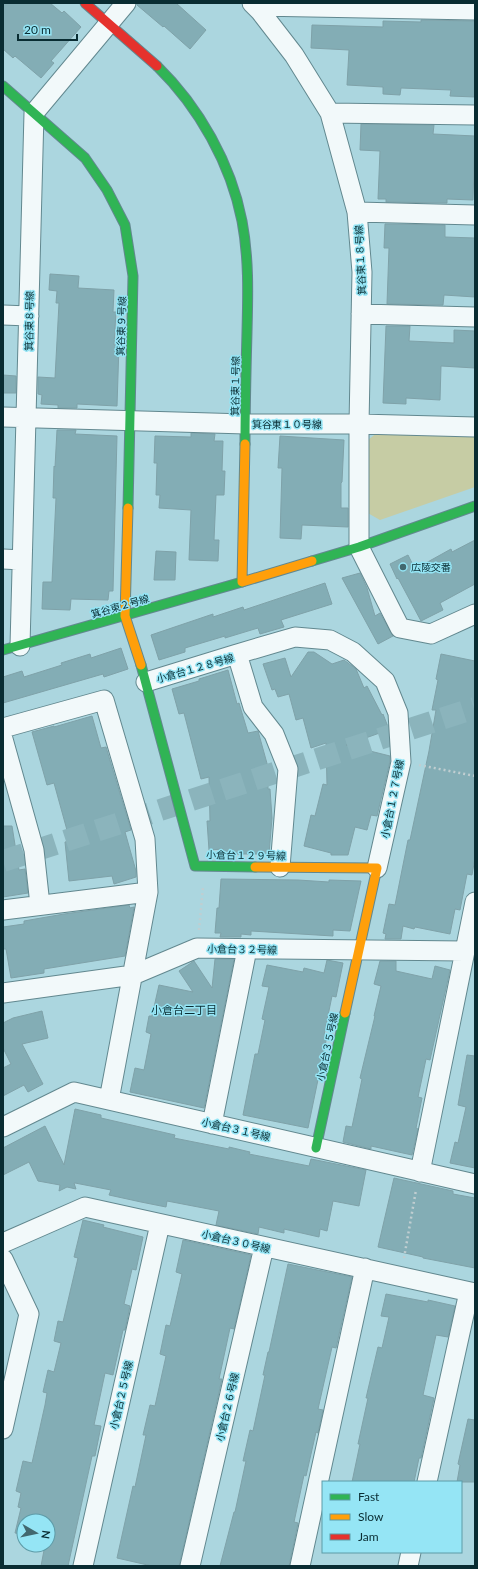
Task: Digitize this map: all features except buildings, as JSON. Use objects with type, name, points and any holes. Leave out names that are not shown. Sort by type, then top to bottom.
[{"type":"street","name":"箕谷東１号線","points":[[85,3],[162,71],[183,96],[202,124],[235,192],[245,235],[247,258],[246,424],[242,582]]},
{"type":"street","points":[[34,113],[126,3]]},
{"type":"street","points":[[254,5],[475,10]]},
{"type":"street","name":"箕谷東１８号線","points":[[254,5],[294,55],[330,113],[357,212],[362,272],[359,424],[360,547]]},
{"type":"street","name":"箕谷東９号線","points":[[3,86],[85,158],[107,190],[125,225],[133,276],[125,616]]},
{"type":"street","name":"箕谷東８号線","points":[[12,648],[22,560],[34,113]]},
{"type":"street","points":[[330,113],[475,115]]},
{"type":"street","points":[[357,212],[475,215]]},
{"type":"street","points":[[361,314],[475,318]]},
{"type":"street","points":[[3,315],[29,316]]},
{"type":"street","name":"箕谷東１０号線","points":[[3,417],[246,424],[359,424],[475,427]]},
{"type":"street","points":[[242,582],[360,547],[475,506]]},
{"type":"street","points":[[360,547],[400,628],[431,634],[475,614]]},
{"type":"street","points":[[3,559],[22,560]]},
{"type":"street","name":"箕谷東２号線","points":[[12,648],[242,582]]},
{"type":"street","name":"小倉台１２９号線","points":[[125,616],[146,682],[195,866],[377,868]]},
{"type":"street","name":"小倉台１２７号線","points":[[237,654],[294,637],[330,640],[353,652],[384,681],[398,713],[401,762],[377,868]]},
{"type":"street","name":"小倉台１２８号線","points":[[146,682],[237,654],[253,707],[274,734],[288,769],[280,867]]},
{"type":"street","points":[[3,728],[104,700],[145,839],[148,892],[109,1100]]},
{"type":"street","points":[[3,739],[34,850],[40,905]]},
{"type":"street","points":[[360,950],[377,868]]},
{"type":"street","points":[[3,910],[148,892]]},
{"type":"street","points":[[420,1172],[475,902]]},
{"type":"street","name":"小倉台３２号線","points":[[3,993],[133,975],[197,948],[464,951]]},
{"type":"street","points":[[212,1124],[247,949]]},
{"type":"street","name":"小倉台３５号線","points":[[316,1148],[360,950]]},
{"type":"street","name":"小倉台３１号線","points":[[3,1126],[74,1092],[475,1184]]},
{"type":"street","name":"小倉台３０号線","points":[[3,1243],[85,1207],[472,1292]]},
{"type":"street","name":"小倉台２５号線","points":[[83,1566],[160,1224]]},
{"type":"street","name":"小倉台２６号線","points":[[190,1566],[264,1247]]},
{"type":"street","points":[[3,1259],[29,1314],[3,1429]]},
{"type":"street","points":[[300,1566],[365,1268]]},
{"type":"street","points":[[427,1481],[472,1292]]},
{"type":"street","points":[[408,1566],[411,1553]]},
{"type":"path","points":[[401,762],[475,776]]},
{"type":"path","points":[[195,866],[204,878],[197,948]]},
{"type":"path","points":[[401,1276],[420,1172]]},
{"type":"green space","points":[[378,432],[475,435],[475,487],[380,520],[366,512],[368,440]]},
{"type":"tunnel","points":[[3,861],[475,708]]},
{"type":"traffic: fast","points":[[157,66],[186,100],[211,138],[230,178],[242,221],[246,249],[248,290],[245,444]]},
{"type":"traffic: fast","points":[[3,86],[85,158],[107,190],[125,225],[133,276],[128,508]]},
{"type":"traffic: fast","points":[[312,561],[359,547],[475,506]]},
{"type":"traffic: fast","points":[[3,650],[242,582]]},
{"type":"traffic: fast","points":[[141,665],[195,866],[255,867]]},
{"type":"traffic: fast","points":[[316,1148],[345,1013]]},
{"type":"traffic: slow","points":[[245,444],[242,582],[312,561]]},
{"type":"traffic: slow","points":[[128,508],[125,616],[141,665]]},
{"type":"traffic: slow","points":[[255,867],[377,868],[345,1013]]},
{"type":"traffic: jam","points":[[85,3],[157,66]]},
{"type":"place","name":"広陵交番","points":[[403,567]]},
{"type":"district","name":"小倉台二丁目","points":[[184,1009]]}]
